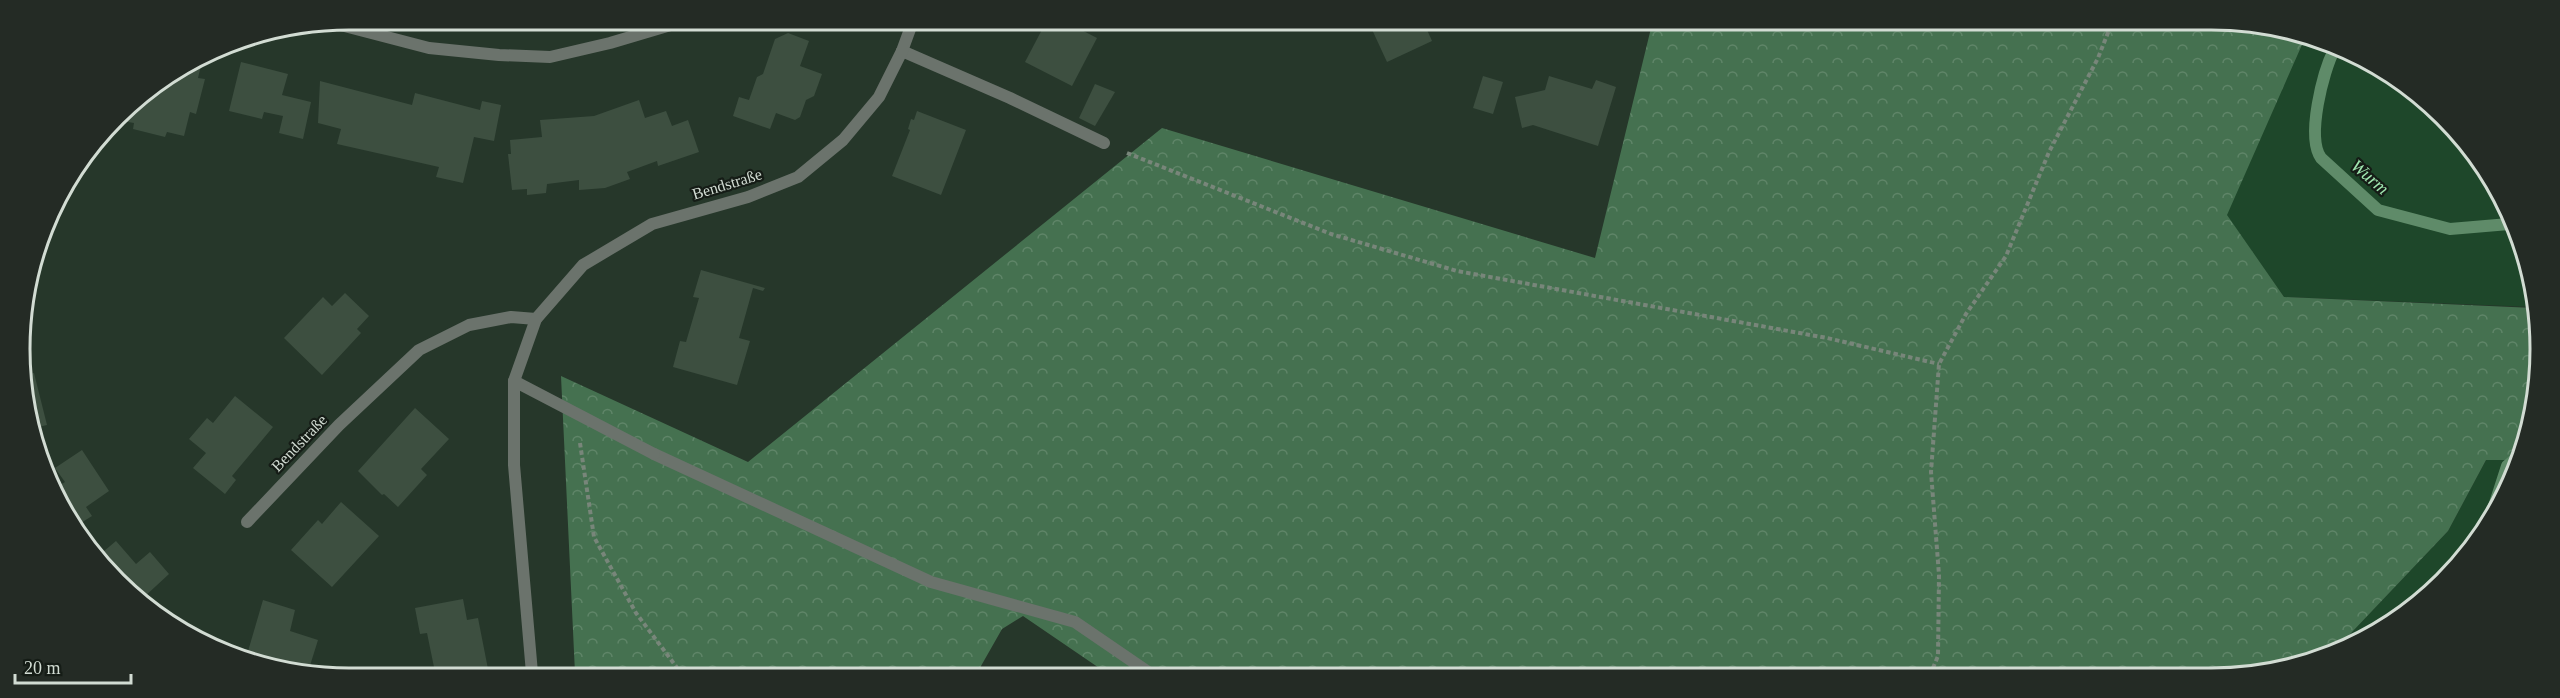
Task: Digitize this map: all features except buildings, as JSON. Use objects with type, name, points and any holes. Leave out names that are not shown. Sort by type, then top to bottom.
[{"type":"street","points":[[360,30],[429,48],[499,56],[550,57],[654,30]]},
{"type":"street","name":"Bendstraße","points":[[532,668],[514,465],[514,381],[536,319],[583,265],[652,224],[748,197],[798,177],[843,140],[879,97],[910,30]]},
{"type":"street","points":[[902,51],[1010,98],[1104,144]]},
{"type":"street","name":"Bendstraße","points":[[247,522],[339,424],[419,350],[469,325],[511,317],[536,319]]},
{"type":"street","points":[[514,381],[654,454],[932,582],[1075,622],[1142,668]]},
{"type":"path","points":[[1933,668],[1938,656],[1938,575],[1931,472],[1939,364],[1966,314],[2006,256],[2049,152],[2098,58],[2109,30]]},
{"type":"path","points":[[1104,144],[1331,234],[1457,271],[1827,338],[1939,364]]},
{"type":"path","points":[[578,415],[580,448],[594,537],[636,613],[677,668]]},
{"type":"green space","points":[[1651,30],[2211,30],[2273,36],[2303,44],[2227,215],[2284,297],[2527,308],[2530,349],[2524,411],[2510,460],[2486,460],[2448,531],[2347,637],[2294,657],[2253,665],[2211,668],[1099,668],[1023,616],[1002,629],[980,668],[575,668],[561,376],[748,462],[1162,128],[1595,258]]},
{"type":"green space","points":[[2303,44],[2314,47],[2352,63],[2388,84],[2421,109],[2451,139],[2476,172],[2506,227],[2519,266],[2527,307],[2284,297],[2226,215]]},
{"type":"green space","points":[[2486,460],[2510,460],[2497,490],[2476,526],[2437,575],[2388,614],[2347,637],[2448,531]]},
{"type":"waterway","name":"Wurm","points":[[2332,54],[2321,88],[2316,120],[2315,135],[2321,158],[2378,210],[2450,229],[2505,224]]},
{"type":"waterway","name":"Wurm","points":[[2504,475],[2508,465]]}]
